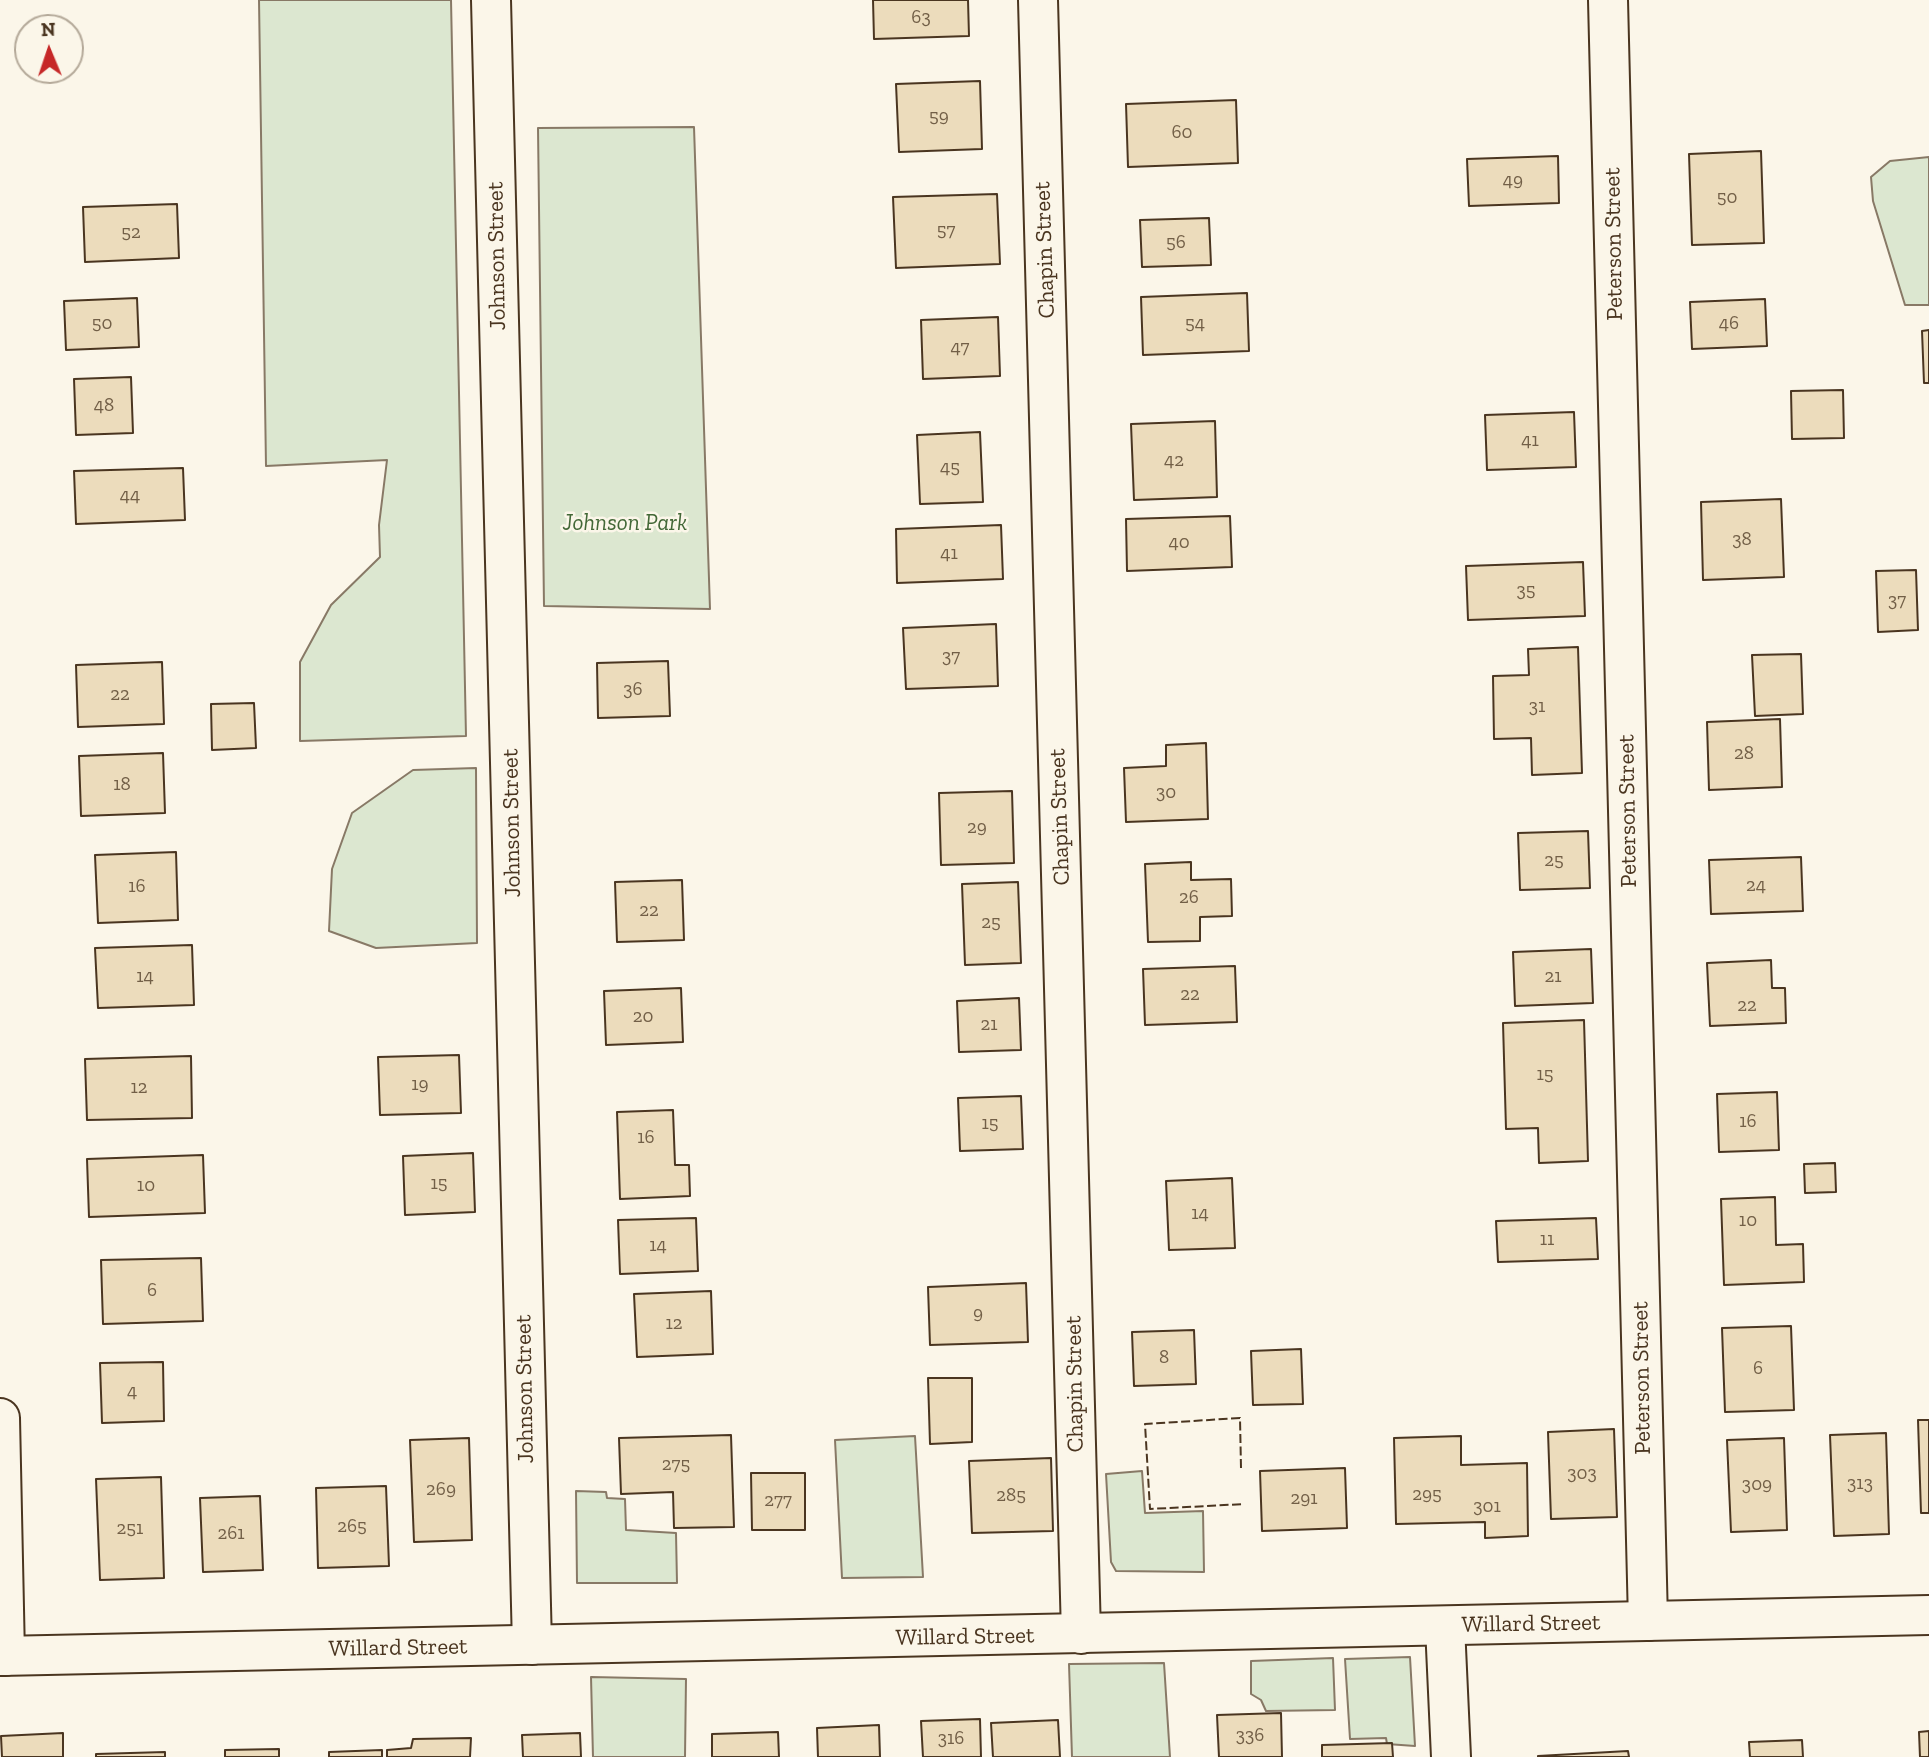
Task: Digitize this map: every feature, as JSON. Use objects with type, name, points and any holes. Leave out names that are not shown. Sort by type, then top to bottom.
[{"type":"street","name":"Johnson Street","points":[[491,0],[532,1645]]},
{"type":"street","name":"Chapin Street","points":[[1038,0],[1081,1634]]},
{"type":"street","name":"Peterson Street","points":[[1608,0],[1648,1622]]},
{"type":"street","points":[[0,1418],[3,1656]]},
{"type":"street","name":"Willard Street","points":[[3,1656],[1929,1615]]},
{"type":"street","points":[[1445,1626],[1451,1757]]},
{"type":"green space","points":[[259,0],[451,0],[466,736],[300,741],[300,662],[331,605],[380,557],[379,525],[387,460],[266,466]]},
{"type":"green space","name":"Johnson Park","points":[[694,127],[710,609],[544,606],[538,128]]},
{"type":"green space","points":[[1929,157],[1929,305],[1905,305],[1873,201],[1871,177],[1890,161]]},
{"type":"green space","points":[[476,768],[477,943],[376,948],[329,931],[332,869],[352,813],[413,770]]},
{"type":"green space","points":[[915,1436],[923,1577],[842,1578],[835,1440]]},
{"type":"green space","points":[[1142,1471],[1145,1513],[1203,1511],[1204,1572],[1116,1571],[1111,1562],[1106,1474]]},
{"type":"green space","points":[[576,1491],[606,1492],[607,1498],[625,1499],[626,1530],[676,1533],[677,1583],[577,1583]]},
{"type":"green space","points":[[1410,1657],[1415,1746],[1387,1744],[1386,1738],[1350,1739],[1345,1659]]},
{"type":"green space","points":[[1333,1658],[1335,1710],[1266,1711],[1261,1700],[1251,1694],[1251,1661]]},
{"type":"green space","points":[[1164,1663],[1170,1757],[1072,1757],[1069,1664]]},
{"type":"green space","points":[[591,1677],[686,1679],[685,1757],[593,1757]]},
{"type":"building","points":[[873,0],[968,0],[969,36],[874,39]]},
{"type":"building","points":[[980,81],[982,149],[899,152],[896,84]]},
{"type":"building","points":[[1236,100],[1238,163],[1128,167],[1126,104]]},
{"type":"building","points":[[1761,151],[1764,243],[1692,245],[1689,154]]},
{"type":"building","points":[[1558,156],[1559,203],[1469,206],[1467,159]]},
{"type":"building","points":[[997,194],[1000,264],[896,268],[893,197]]},
{"type":"building","points":[[177,204],[179,258],[85,262],[83,207]]},
{"type":"building","points":[[1209,218],[1211,265],[1142,267],[1140,220]]},
{"type":"building","points":[[1247,293],[1249,351],[1143,355],[1141,297]]},
{"type":"building","points":[[137,298],[139,347],[66,350],[64,301]]},
{"type":"building","points":[[1765,299],[1767,346],[1692,349],[1690,302]]},
{"type":"building","points":[[998,317],[1000,376],[923,379],[921,320]]},
{"type":"building","points":[[1929,330],[1929,383],[1924,383],[1922,331]]},
{"type":"building","points":[[131,377],[133,433],[76,435],[74,379]]},
{"type":"building","points":[[1843,390],[1844,438],[1792,439],[1791,391]]},
{"type":"building","points":[[1574,412],[1576,467],[1487,470],[1485,415]]},
{"type":"building","points":[[1215,421],[1217,497],[1134,500],[1131,424]]},
{"type":"building","points":[[980,432],[983,502],[920,504],[917,435]]},
{"type":"building","points":[[183,468],[185,520],[76,524],[74,471]]},
{"type":"building","points":[[1781,499],[1784,577],[1703,580],[1701,502]]},
{"type":"building","points":[[1230,516],[1232,567],[1127,571],[1126,519]]},
{"type":"building","points":[[1001,525],[1003,579],[897,583],[896,529]]},
{"type":"building","points":[[1583,562],[1585,616],[1468,620],[1466,566]]},
{"type":"building","points":[[1916,570],[1918,630],[1878,632],[1876,571]]},
{"type":"building","points":[[996,624],[998,686],[906,689],[903,628]]},
{"type":"building","points":[[1578,647],[1582,773],[1532,775],[1531,738],[1494,739],[1493,676],[1529,675],[1528,649]]},
{"type":"building","points":[[1801,654],[1803,714],[1755,716],[1752,655]]},
{"type":"building","points":[[668,661],[670,716],[598,718],[597,663]]},
{"type":"building","points":[[162,662],[164,724],[78,727],[76,665]]},
{"type":"building","points":[[254,703],[256,748],[212,750],[211,704]]},
{"type":"building","points":[[1780,719],[1782,787],[1709,790],[1707,722]]},
{"type":"building","points":[[1206,743],[1208,819],[1126,822],[1124,768],[1166,766],[1166,745]]},
{"type":"building","points":[[163,753],[165,813],[81,816],[79,756]]},
{"type":"building","points":[[1012,791],[1014,863],[941,865],[939,793]]},
{"type":"building","points":[[1588,831],[1590,888],[1520,890],[1518,833]]},
{"type":"building","points":[[176,852],[178,920],[98,923],[95,855]]},
{"type":"building","points":[[1801,857],[1803,911],[1711,914],[1709,860]]},
{"type":"building","points":[[1191,862],[1191,880],[1231,879],[1232,916],[1200,917],[1200,941],[1148,942],[1145,864]]},
{"type":"building","points":[[682,880],[684,940],[617,942],[615,882]]},
{"type":"building","points":[[1018,882],[1021,963],[965,965],[962,884]]},
{"type":"building","points":[[192,945],[194,1005],[98,1008],[95,948]]},
{"type":"building","points":[[1591,949],[1593,1003],[1515,1006],[1513,952]]},
{"type":"building","points":[[1771,960],[1772,988],[1785,988],[1786,1023],[1710,1026],[1707,963]]},
{"type":"building","points":[[1235,966],[1237,1022],[1145,1025],[1143,969]]},
{"type":"building","points":[[681,988],[683,1042],[606,1045],[604,991]]},
{"type":"building","points":[[1019,998],[1021,1050],[959,1052],[957,1001]]},
{"type":"building","points":[[1584,1020],[1588,1161],[1539,1163],[1538,1128],[1506,1129],[1503,1023]]},
{"type":"building","points":[[459,1055],[461,1113],[380,1115],[378,1057]]},
{"type":"building","points":[[191,1056],[192,1118],[87,1120],[85,1059]]},
{"type":"building","points":[[1777,1092],[1779,1150],[1719,1152],[1717,1094]]},
{"type":"building","points":[[1021,1096],[1023,1149],[960,1151],[958,1098]]},
{"type":"building","points":[[673,1110],[675,1165],[689,1165],[690,1196],[620,1199],[617,1112]]},
{"type":"building","points":[[473,1153],[475,1212],[405,1215],[403,1156]]},
{"type":"building","points":[[203,1155],[205,1213],[89,1217],[87,1159]]},
{"type":"building","points":[[1835,1163],[1836,1192],[1805,1193],[1804,1164]]},
{"type":"building","points":[[1232,1178],[1235,1248],[1169,1250],[1166,1181]]},
{"type":"building","points":[[1775,1197],[1776,1245],[1803,1244],[1804,1282],[1724,1285],[1721,1199]]},
{"type":"building","points":[[696,1218],[698,1271],[620,1274],[618,1220]]},
{"type":"building","points":[[1596,1218],[1598,1259],[1498,1262],[1496,1221]]},
{"type":"building","points":[[201,1258],[203,1321],[103,1324],[101,1260]]},
{"type":"building","points":[[1026,1283],[1028,1342],[930,1345],[928,1287]]},
{"type":"building","points":[[711,1291],[713,1354],[637,1357],[634,1294]]},
{"type":"building","points":[[1791,1326],[1794,1410],[1725,1412],[1722,1328]]},
{"type":"building","points":[[1194,1330],[1196,1384],[1134,1386],[1132,1332]]},
{"type":"building","points":[[1301,1349],[1303,1404],[1253,1405],[1251,1351]]},
{"type":"building","points":[[163,1362],[164,1421],[102,1423],[100,1363]]},
{"type":"building","points":[[928,1378],[972,1378],[972,1442],[930,1444]]},
{"type":"building","points":[[1918,1420],[1929,1420],[1929,1513],[1921,1513]]},
{"type":"building","points":[[1614,1429],[1617,1517],[1551,1519],[1548,1432]]},
{"type":"building","points":[[1886,1433],[1889,1534],[1834,1536],[1830,1435]]},
{"type":"building","points":[[731,1435],[734,1527],[674,1528],[673,1492],[621,1494],[619,1438]]},
{"type":"building","points":[[1461,1436],[1461,1465],[1527,1463],[1528,1536],[1485,1538],[1485,1522],[1396,1524],[1394,1438]]},
{"type":"building","points":[[469,1438],[472,1540],[414,1542],[410,1440]]},
{"type":"building","points":[[1784,1438],[1787,1530],[1731,1532],[1727,1440]]},
{"type":"building","points":[[1051,1458],[1053,1531],[972,1533],[969,1461]]},
{"type":"building","points":[[1345,1468],[1347,1528],[1262,1531],[1260,1471]]},
{"type":"building","points":[[751,1473],[805,1473],[805,1530],[752,1530]]},
{"type":"building","points":[[161,1477],[164,1578],[100,1580],[96,1479]]},
{"type":"building","points":[[386,1486],[389,1566],[318,1568],[316,1488]]},
{"type":"building","points":[[260,1496],[263,1570],[203,1572],[200,1498]]},
{"type":"building","points":[[1281,1713],[1282,1757],[1219,1757],[1217,1715]]},
{"type":"building","points":[[980,1719],[981,1757],[923,1757],[921,1721]]},
{"type":"building","points":[[1058,1720],[1060,1757],[993,1757],[991,1723]]},
{"type":"building","points":[[879,1725],[880,1757],[818,1757],[817,1728]]},
{"type":"building","points":[[1929,1731],[1929,1757],[1920,1757],[1919,1732]]},
{"type":"building","points":[[778,1732],[779,1757],[712,1757],[712,1734]]},
{"type":"building","points":[[63,1733],[63,1757],[2,1757],[1,1736]]},
{"type":"building","points":[[580,1733],[581,1757],[523,1757],[522,1735]]},
{"type":"building","points":[[471,1738],[470,1757],[387,1757],[387,1750],[411,1748],[413,1739]]},
{"type":"building","points":[[1802,1740],[1803,1757],[1750,1757],[1749,1742]]},
{"type":"building","points":[[1392,1743],[1393,1757],[1322,1757],[1322,1745]]},
{"type":"building","points":[[279,1749],[279,1757],[225,1757],[225,1750]]},
{"type":"building","points":[[382,1750],[382,1757],[329,1757],[329,1752]]},
{"type":"building","points":[[1628,1751],[1629,1757],[1538,1757],[1538,1756]]},
{"type":"building","points":[[165,1752],[165,1757],[96,1757],[96,1754]]},
{"type":"fence","points":[[1241,1468],[1240,1418],[1145,1424],[1150,1509],[1244,1504]]}]
